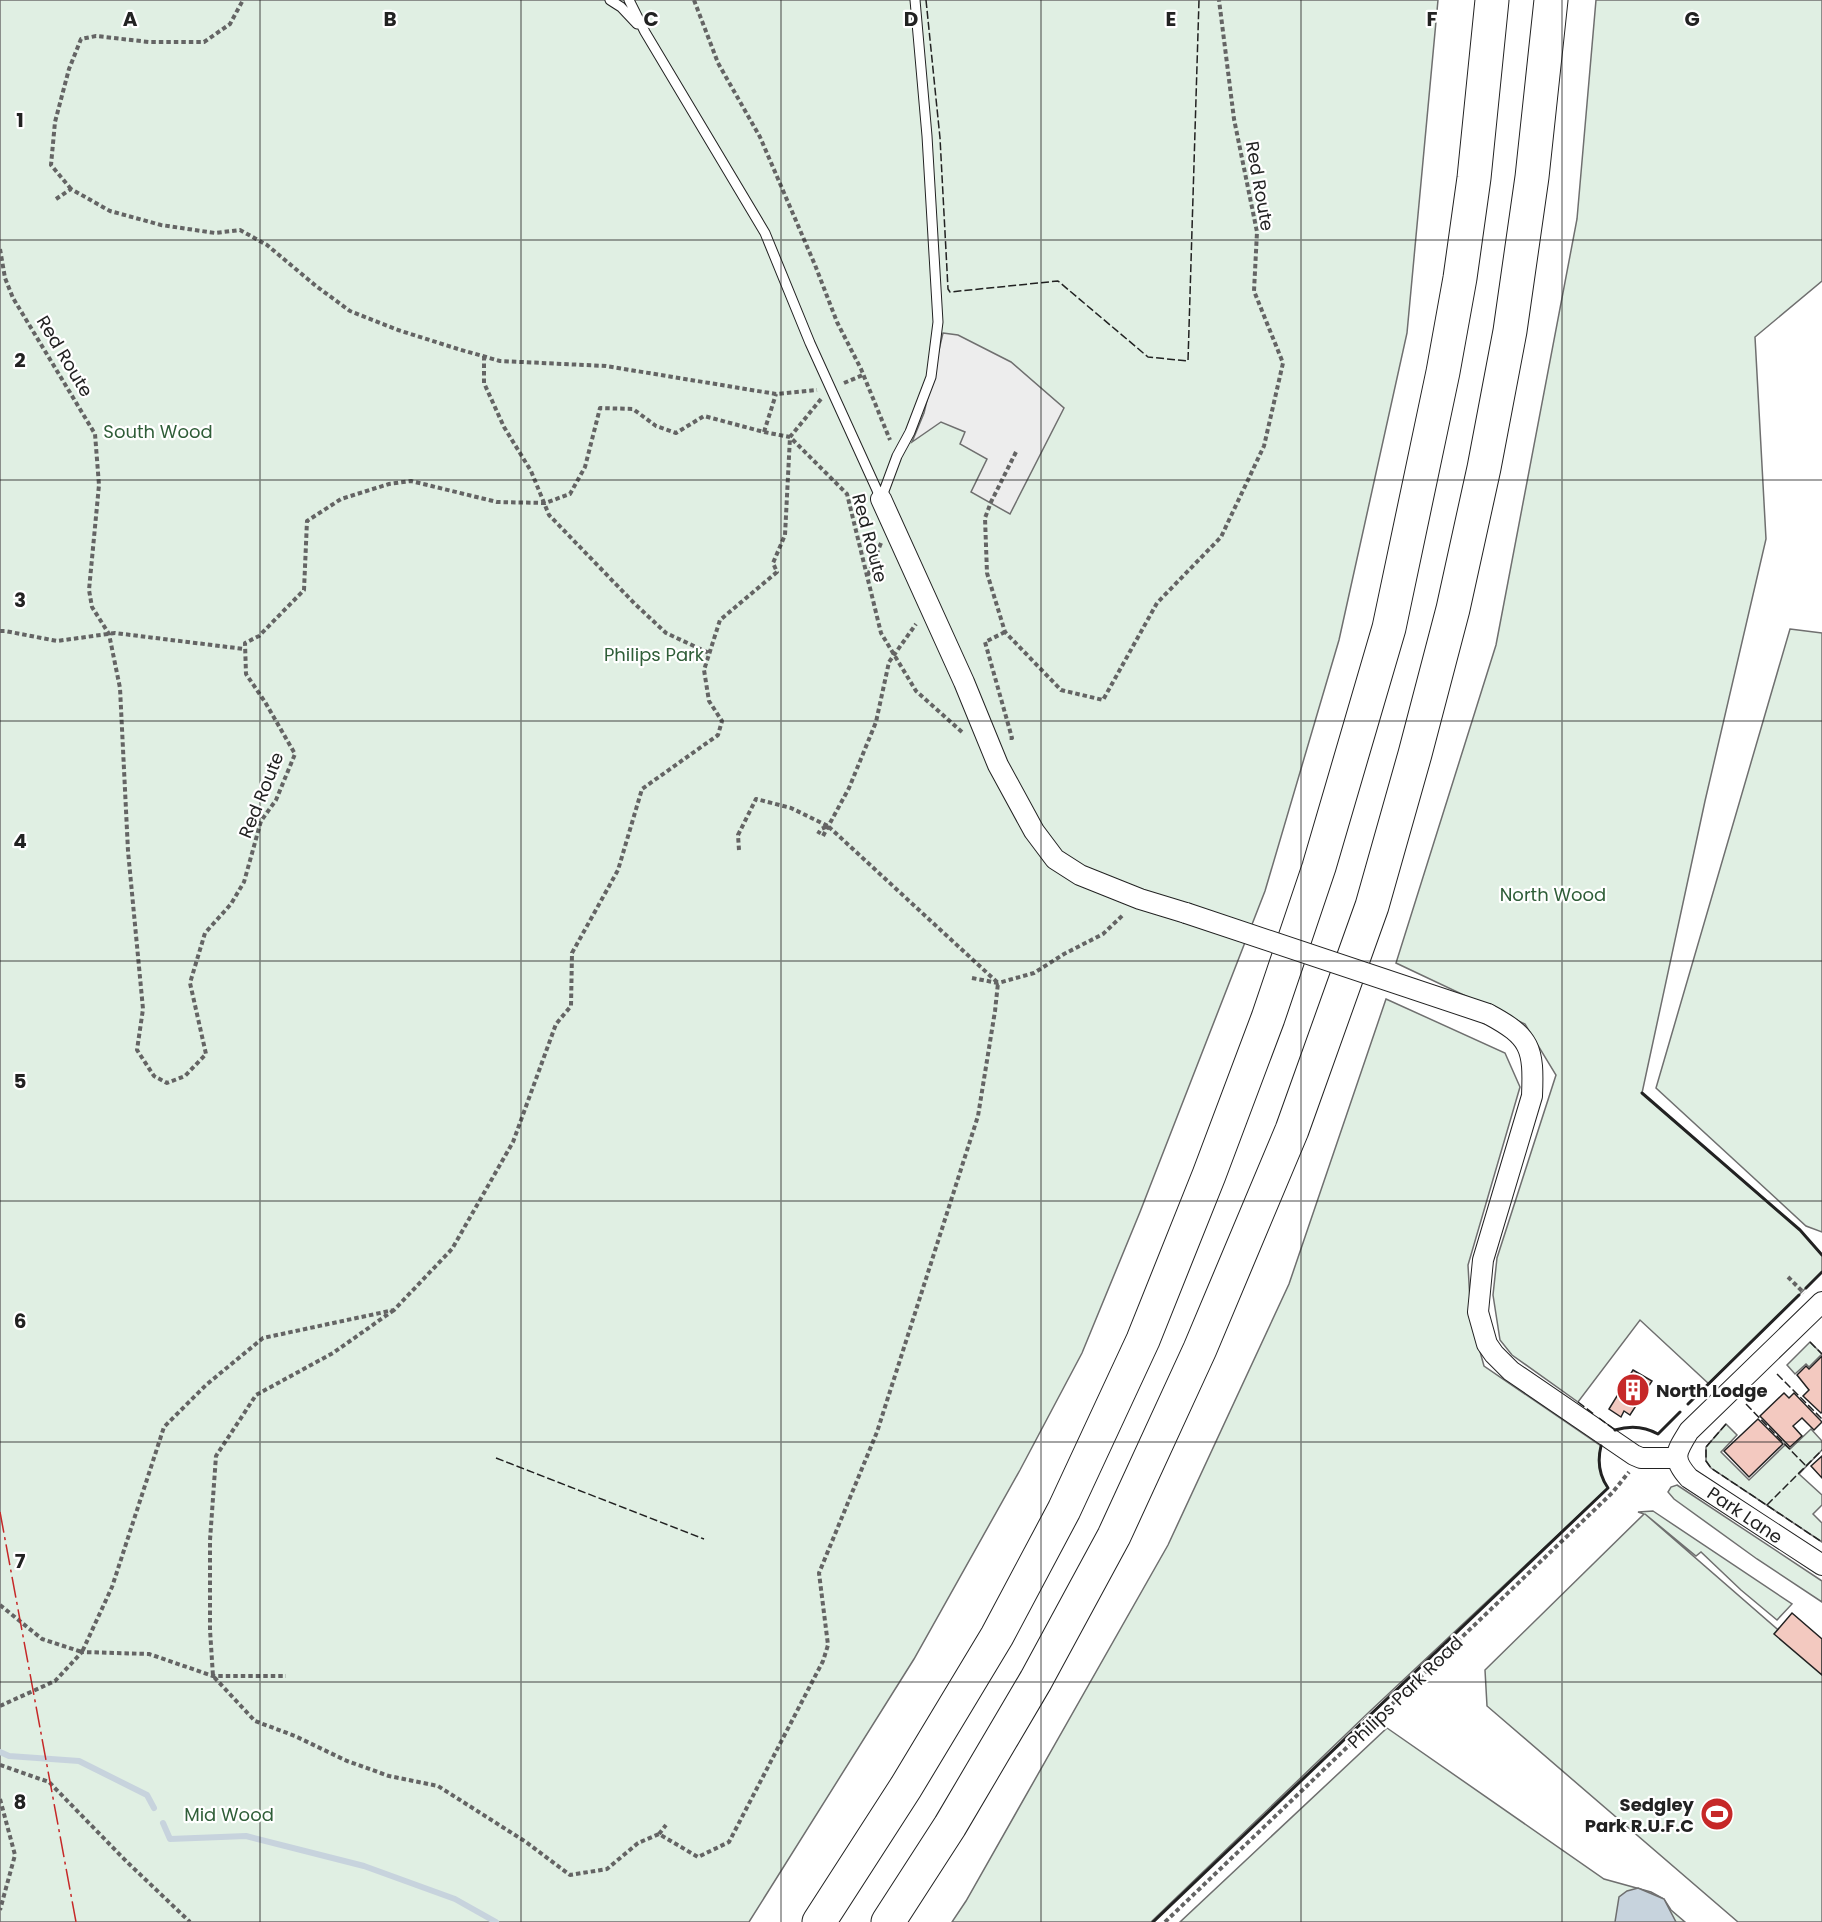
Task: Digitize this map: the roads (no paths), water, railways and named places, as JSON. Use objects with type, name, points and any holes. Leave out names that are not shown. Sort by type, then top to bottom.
[{"type":"highway","points":[[819,1922],[906,1787],[997,1636],[1064,1510],[1143,1340],[1209,1175],[1272,1007],[1319,867],[1389,628],[1443,372],[1460,278],[1474,178],[1492,0]]},
{"type":"highway","points":[[888,1922],[950,1826],[1036,1680],[1114,1536],[1200,1349],[1292,1130],[1372,906],[1454,609],[1484,468],[1516,287],[1532,177],[1551,0]]},
{"type":"street","points":[[881,499],[964,682],[998,765],[1034,831],[1055,859],[1080,875],[1140,899],[1488,1014],[1512,1027],[1527,1043],[1532,1057],[1532,1096],[1484,1260],[1478,1312],[1483,1335],[1494,1354],[1511,1371],[1607,1438],[1641,1458],[1677,1458],[1679,1446],[1689,1431],[1822,1302]]},
{"type":"street","name":"Park Lane","points":[[1677,1458],[1679,1467],[1689,1478],[1822,1565]]},
{"type":"lane","points":[[610,0],[621,7],[645,32]]},
{"type":"lane","points":[[629,0],[645,32],[765,233],[830,389],[881,499]]},
{"type":"lane","points":[[881,499],[931,377],[938,322],[926,125],[915,0]]},
{"type":"waterway","points":[[0,1752],[9,1756],[79,1761],[147,1795],[154,1808]]},
{"type":"waterway","points":[[163,1823],[170,1839],[246,1836],[364,1866],[455,1899],[496,1922]]},
{"type":"place","name":"North Lodge","points":[[1633,1390]]},
{"type":"place","name":"Sedgley Park R.U.F.C","points":[[1717,1814]]},
{"type":"park label","name":"South Wood","points":[[158,431]]},
{"type":"park label","name":"Philips Park","points":[[654,654]]},
{"type":"park label","name":"North Wood","points":[[1553,894]]},
{"type":"park label","name":"Mid Wood","points":[[229,1814]]}]
